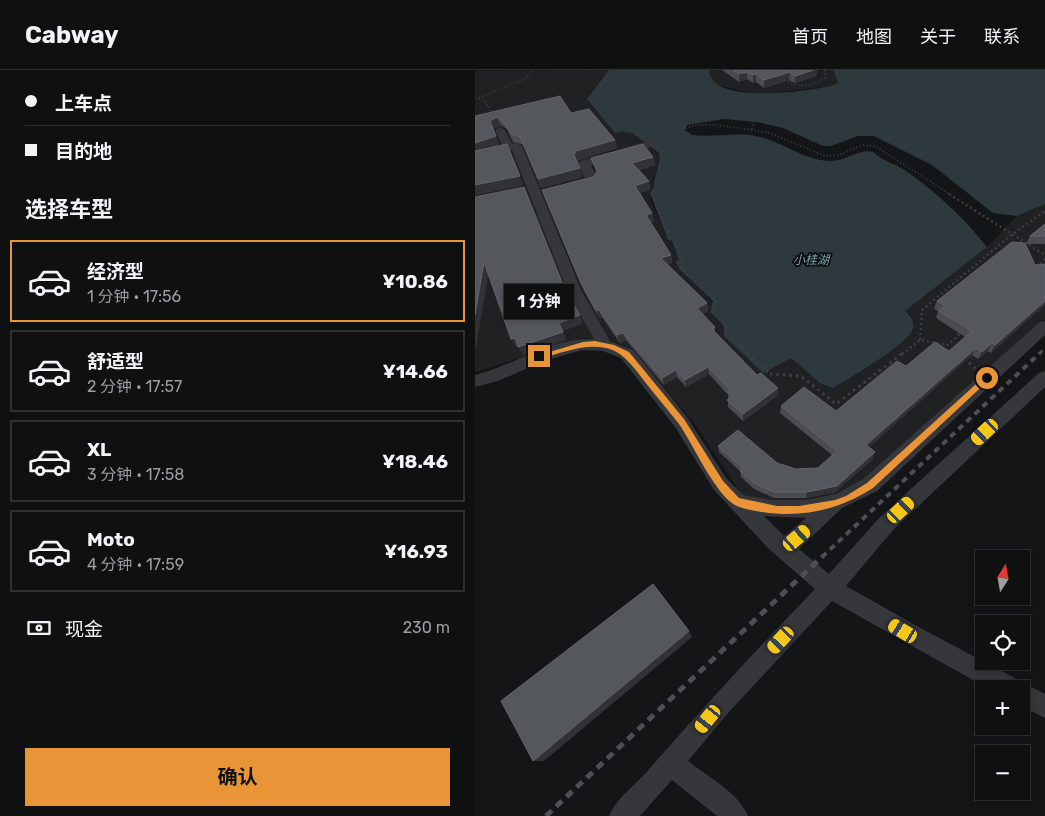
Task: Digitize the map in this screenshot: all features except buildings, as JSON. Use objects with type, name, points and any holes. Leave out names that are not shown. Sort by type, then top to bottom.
[{"type":"street","points":[[500,130],[508,148]]},
{"type":"street","points":[[565,188],[592,180],[584,163],[653,143]]},
{"type":"street","points":[[475,156],[516,146],[539,192],[574,290],[605,345]]},
{"type":"street","points":[[519,192],[539,192]]},
{"type":"street","points":[[737,502],[777,510],[799,510],[835,504],[849,499],[870,485],[1045,326]]},
{"type":"street","points":[[475,381],[492,377],[539,356],[583,344],[605,345],[627,354],[681,422],[720,484],[784,549],[830,588],[918,639],[995,680]]},
{"type":"street","points":[[622,816],[671,764],[720,705],[830,588],[887,523],[1045,377]]},
{"type":"street","points":[[784,549],[835,504]]},
{"type":"street","points":[[1030,698],[1045,706]]},
{"type":"street","points":[[671,764],[720,801],[735,816]]},
{"type":"path","points":[[475,98],[525,79],[533,70]]},
{"type":"path","points":[[611,70],[589,99],[616,132],[629,130],[658,149],[662,162],[655,179],[656,187],[652,193],[670,239],[674,239],[681,261],[679,262],[681,268],[716,301],[713,312],[726,325],[725,332],[770,374],[801,376],[836,404],[921,340],[948,345],[954,351]]},
{"type":"path","points":[[788,82],[802,86],[816,83],[825,78],[825,70]]},
{"type":"path","points":[[752,129],[761,92]]},
{"type":"path","points":[[479,98],[486,102],[495,119]]},
{"type":"path","points":[[653,143],[695,125],[718,125],[769,133],[825,156],[839,155],[863,145],[875,146],[1045,257],[1031,271]]},
{"type":"path","points":[[921,340],[922,310],[1011,235],[1045,210]]},
{"type":"path","points":[[948,345],[969,327]]},
{"type":"path","points":[[961,356],[987,378]]},
{"type":"shaded area","points":[[609,70],[587,99],[615,133],[622,131],[632,133],[659,154],[660,162],[653,179],[654,187],[650,193],[651,201],[668,240],[672,241],[679,260],[679,269],[713,302],[710,312],[723,325],[722,332],[791,358],[820,383],[912,332],[914,323],[912,316],[905,311],[987,247],[1017,216],[1045,204],[1045,320],[846,494],[798,505],[742,495],[693,421],[630,349],[606,338],[584,338],[475,372],[475,71]]},
{"type":"shaded area","points":[[709,70],[833,70],[838,82],[831,86],[757,95],[719,85],[711,79]]},
{"type":"water","name":"小桂湖","points":[[609,70],[709,70],[714,81],[726,88],[743,92],[764,93],[805,90],[834,85],[838,82],[833,70],[1045,70],[1045,204],[1017,216],[993,213],[932,165],[874,136],[858,136],[831,146],[823,146],[783,128],[757,122],[724,119],[687,125],[685,130],[692,135],[752,135],[820,160],[835,161],[862,152],[873,152],[904,170],[930,189],[951,207],[987,247],[905,311],[913,322],[912,331],[899,345],[833,388],[820,383],[791,358],[763,373],[724,336],[723,325],[710,312],[713,301],[679,269],[676,261],[679,260],[672,241],[668,240],[650,193],[654,187],[660,157],[659,153],[632,133],[622,131],[615,133],[587,99]]},
{"type":"railway","points":[[1040,353],[1045,348]]},
{"type":"railway","points":[[822,557],[1040,353]]},
{"type":"railway","points":[[546,816],[823,556]]},
{"type":"route","points":[[539,356],[583,344],[605,345],[627,354],[681,422],[720,484],[737,502],[777,510],[799,510],[835,504],[849,499],[870,485],[987,378]]}]
